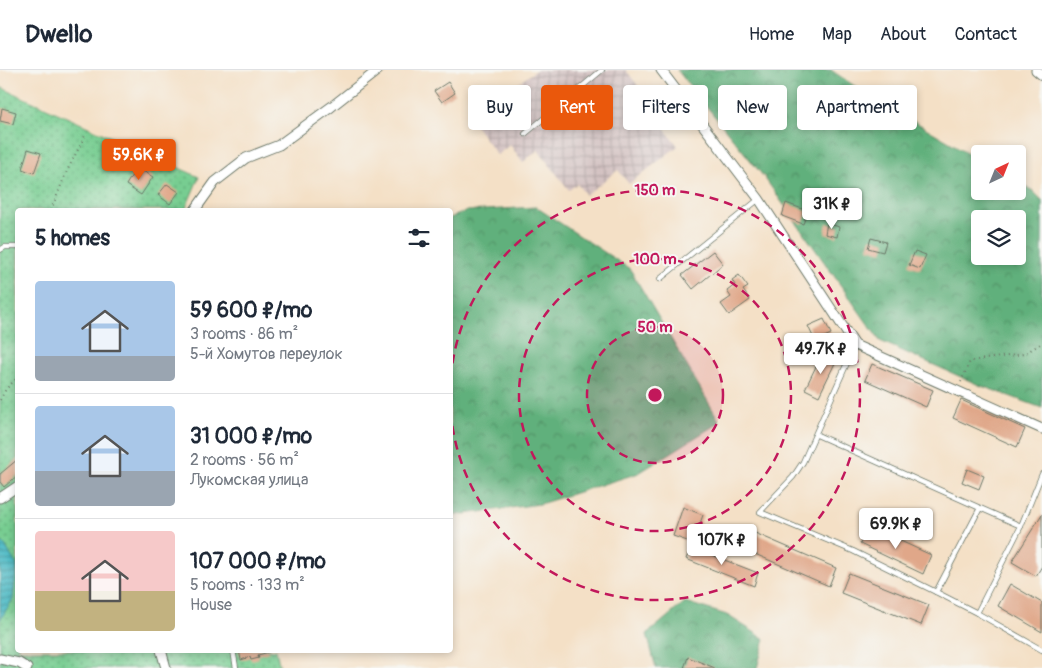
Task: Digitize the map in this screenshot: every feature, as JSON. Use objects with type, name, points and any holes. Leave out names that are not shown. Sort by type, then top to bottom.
[{"type":"street","points":[[196,208],[215,182],[246,158],[279,145],[378,70]]},
{"type":"street","points":[[661,70],[760,200],[855,346],[1042,429]]},
{"type":"street","points":[[1036,70],[1042,75]]},
{"type":"street","points":[[0,498],[15,488]]},
{"type":"street","points":[[162,653],[166,668]]},
{"type":"street","points":[[0,659],[19,663],[27,668]]},
{"type":"lane","points":[[526,134],[602,70]]},
{"type":"lane","points":[[660,279],[760,200]]},
{"type":"lane","points":[[0,250],[5,247],[15,246]]},
{"type":"lane","points":[[855,346],[817,435],[803,462],[793,477],[760,512],[853,551],[977,613],[1042,650]]},
{"type":"lane","points":[[817,435],[1021,526]]},
{"type":"lane","points":[[977,613],[1021,526],[1042,474]]},
{"type":"lane","points":[[936,592],[980,508]]},
{"type":"lane","points":[[234,653],[236,668]]},
{"type":"path","points":[[52,208],[67,171],[86,134]]},
{"type":"path","points":[[957,391],[970,360],[1024,354],[1042,343]]},
{"type":"path","points":[[0,400],[6,389],[15,380]]},
{"type":"shaded area","points":[[536,70],[626,70],[637,85],[623,85],[623,130],[666,130],[678,146],[629,184],[618,170],[586,195],[577,184],[569,190],[538,150],[523,162],[510,145],[497,155],[478,130],[531,130],[531,85],[516,85]]},
{"type":"green space","points":[[677,70],[831,70],[853,85],[797,85],[797,130],[917,130],[917,123],[971,155],[971,200],[1026,200],[1026,187],[1042,200],[1042,408],[979,385],[880,341],[764,177],[726,130],[787,130],[787,85],[718,85],[718,120],[708,108],[708,85],[689,85]]},
{"type":"green space","points":[[0,87],[199,177],[186,208],[15,208],[15,485],[0,496]]},
{"type":"green space","points":[[536,207],[630,269],[720,422],[639,473],[540,504],[453,516],[453,217],[467,211]]},
{"type":"green space","points":[[15,491],[15,653],[277,653],[280,668],[0,668],[0,502]]},
{"type":"green space","points":[[685,602],[727,615],[765,639],[757,668],[656,668],[647,634]]},
{"type":"water","points":[[0,541],[5,545],[15,562],[15,582],[13,599],[0,620]]},
{"type":"building","points":[[448,82],[455,93],[442,102],[434,91]]},
{"type":"building","points":[[2,108],[16,112],[13,124],[0,121]]},
{"type":"building","points":[[28,149],[41,153],[34,173],[22,169]]},
{"type":"building","points":[[137,167],[153,177],[141,195],[126,185]]},
{"type":"building","points":[[167,184],[179,192],[170,204],[158,195]]},
{"type":"building","points":[[786,203],[808,211],[803,224],[782,216]]},
{"type":"building","points":[[827,223],[839,227],[837,237],[825,234]]},
{"type":"building","points":[[871,238],[886,242],[883,252],[868,248]]},
{"type":"building","points":[[713,251],[723,264],[693,289],[682,275]]},
{"type":"building","points":[[915,251],[926,255],[920,269],[909,265]]},
{"type":"building","points":[[739,275],[748,287],[743,290],[750,300],[729,315],[721,304],[731,297],[727,291],[735,285],[732,280]]},
{"type":"building","points":[[824,319],[831,334],[815,341],[808,326]]},
{"type":"building","points":[[822,354],[836,361],[819,396],[805,389]]},
{"type":"building","points":[[872,364],[933,390],[926,407],[865,380]]},
{"type":"building","points":[[961,400],[1025,429],[1017,447],[953,418]]},
{"type":"building","points":[[15,462],[15,478],[4,487],[0,482],[0,474]]},
{"type":"building","points":[[967,469],[984,476],[979,489],[962,482]]},
{"type":"building","points":[[683,507],[703,515],[693,543],[673,536]]},
{"type":"building","points":[[1042,514],[1042,566],[1036,576],[1012,562]]},
{"type":"building","points":[[868,526],[931,555],[923,574],[860,544]]},
{"type":"building","points":[[755,533],[836,568],[829,586],[748,551]]},
{"type":"building","points":[[691,547],[758,573],[754,586],[686,559]]},
{"type":"building","points":[[849,573],[929,605],[921,625],[841,593]]},
{"type":"building","points":[[1010,584],[1042,603],[1042,632],[998,606]]},
{"type":"building","points":[[240,653],[265,653],[258,655],[259,658],[251,660],[250,657],[241,660]]},
{"type":"building","points":[[688,657],[715,668],[684,668]]}]
